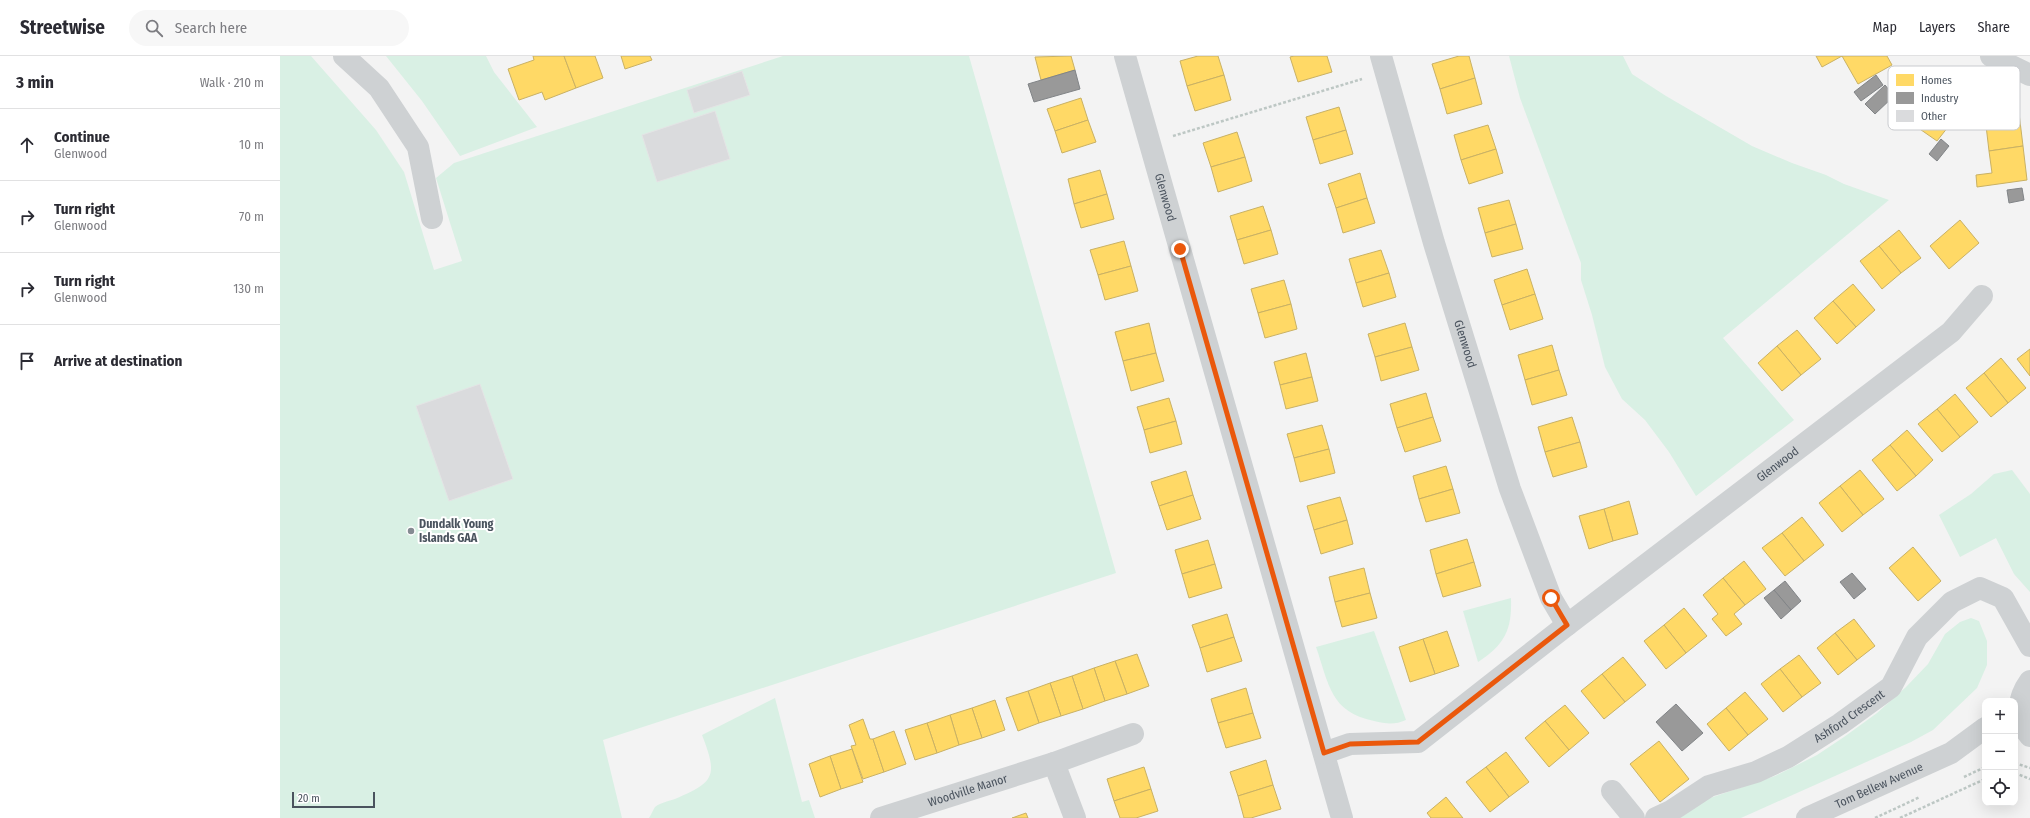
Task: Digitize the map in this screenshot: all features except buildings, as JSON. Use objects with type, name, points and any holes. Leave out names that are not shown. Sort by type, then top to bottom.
[{"type":"street","points":[[344,56],[379,88],[418,147],[432,218]]},
{"type":"street","name":"Glenwood","points":[[1125,56],[1342,818]]},
{"type":"street","points":[[1991,56],[2012,66]]},
{"type":"street","name":"Glenwood","points":[[1383,64],[1434,243],[1510,489],[1551,598],[1567,625]]},
{"type":"street","points":[[2020,70],[2030,75]]},
{"type":"street","name":"Glenwood","points":[[1324,753],[1350,744],[1418,742],[1567,625],[1951,332],[1982,296]]},
{"type":"street","name":"Ashford Crescent","points":[[1656,818],[1671,811],[1709,786],[1756,772],[1788,757],[1840,724],[1890,687],[1917,637],[1952,602],[1980,588],[2003,598],[2030,646]]},
{"type":"street","points":[[2018,702],[2030,681]]},
{"type":"street","points":[[2018,709],[2022,725],[2030,736]]},
{"type":"street","name":"Tom Bellew Avenue","points":[[1807,818],[1952,753],[1982,730]]},
{"type":"street","name":"Woodville Manor","points":[[881,818],[1054,763],[1133,734]]},
{"type":"street","points":[[2018,743],[2030,741]]},
{"type":"street","name":"Tom Bellew Avenue","points":[[1952,753],[1982,748]]},
{"type":"street","points":[[1054,763],[1075,818]]},
{"type":"street","points":[[1612,791],[1634,818]]},
{"type":"path","points":[[1150,142],[1383,64]]},
{"type":"path","points":[[2018,764],[2030,768]]},
{"type":"path","points":[[2018,774],[2030,779]]},
{"type":"path","points":[[1900,818],[1982,780]]},
{"type":"green space","points":[[280,56],[311,56],[376,130],[404,172],[434,270],[462,261],[436,178],[454,163],[783,56],[969,56],[1116,573],[603,740],[622,818],[280,818]]},
{"type":"green space","points":[[386,56],[486,56],[494,72],[537,127],[460,156],[422,101]]},
{"type":"green space","points":[[1509,56],[1623,56],[1632,74],[1666,96],[1752,146],[1792,163],[1826,175],[1844,184],[1889,200],[1723,338],[1794,420],[1696,496],[1669,452],[1645,420],[1622,399],[1605,367],[1592,315],[1581,280],[1581,263],[1520,98]]},
{"type":"green space","points":[[2012,470],[2030,494],[2030,592],[2014,574],[1996,538],[1960,557],[1939,515],[1971,494],[1994,474]]},
{"type":"green space","points":[[1511,598],[1510,619],[1505,635],[1495,649],[1478,662],[1463,611]]},
{"type":"green space","points":[[1971,618],[1979,621],[1987,641],[1987,665],[1977,688],[1933,730],[1911,742],[1741,818],[1680,818],[1707,799],[1775,776],[1817,755],[1844,737],[1877,713],[1906,687],[1928,664],[1945,634],[1960,622]]},
{"type":"green space","points":[[1374,631],[1406,720],[1402,722],[1390,724],[1378,722],[1359,717],[1348,711],[1333,694],[1328,684],[1316,647]]},
{"type":"green space","points":[[775,698],[802,802],[809,800],[815,818],[649,818],[655,807],[698,788],[710,776],[710,760],[702,735]]},
{"type":"place","name":"Dundalk Young Islands GAA","points":[[411,531]]},
{"type":"route","points":[[1180,249],[1324,753],[1350,744],[1398,744],[1418,742],[1450,719],[1567,625],[1551,598]]}]
